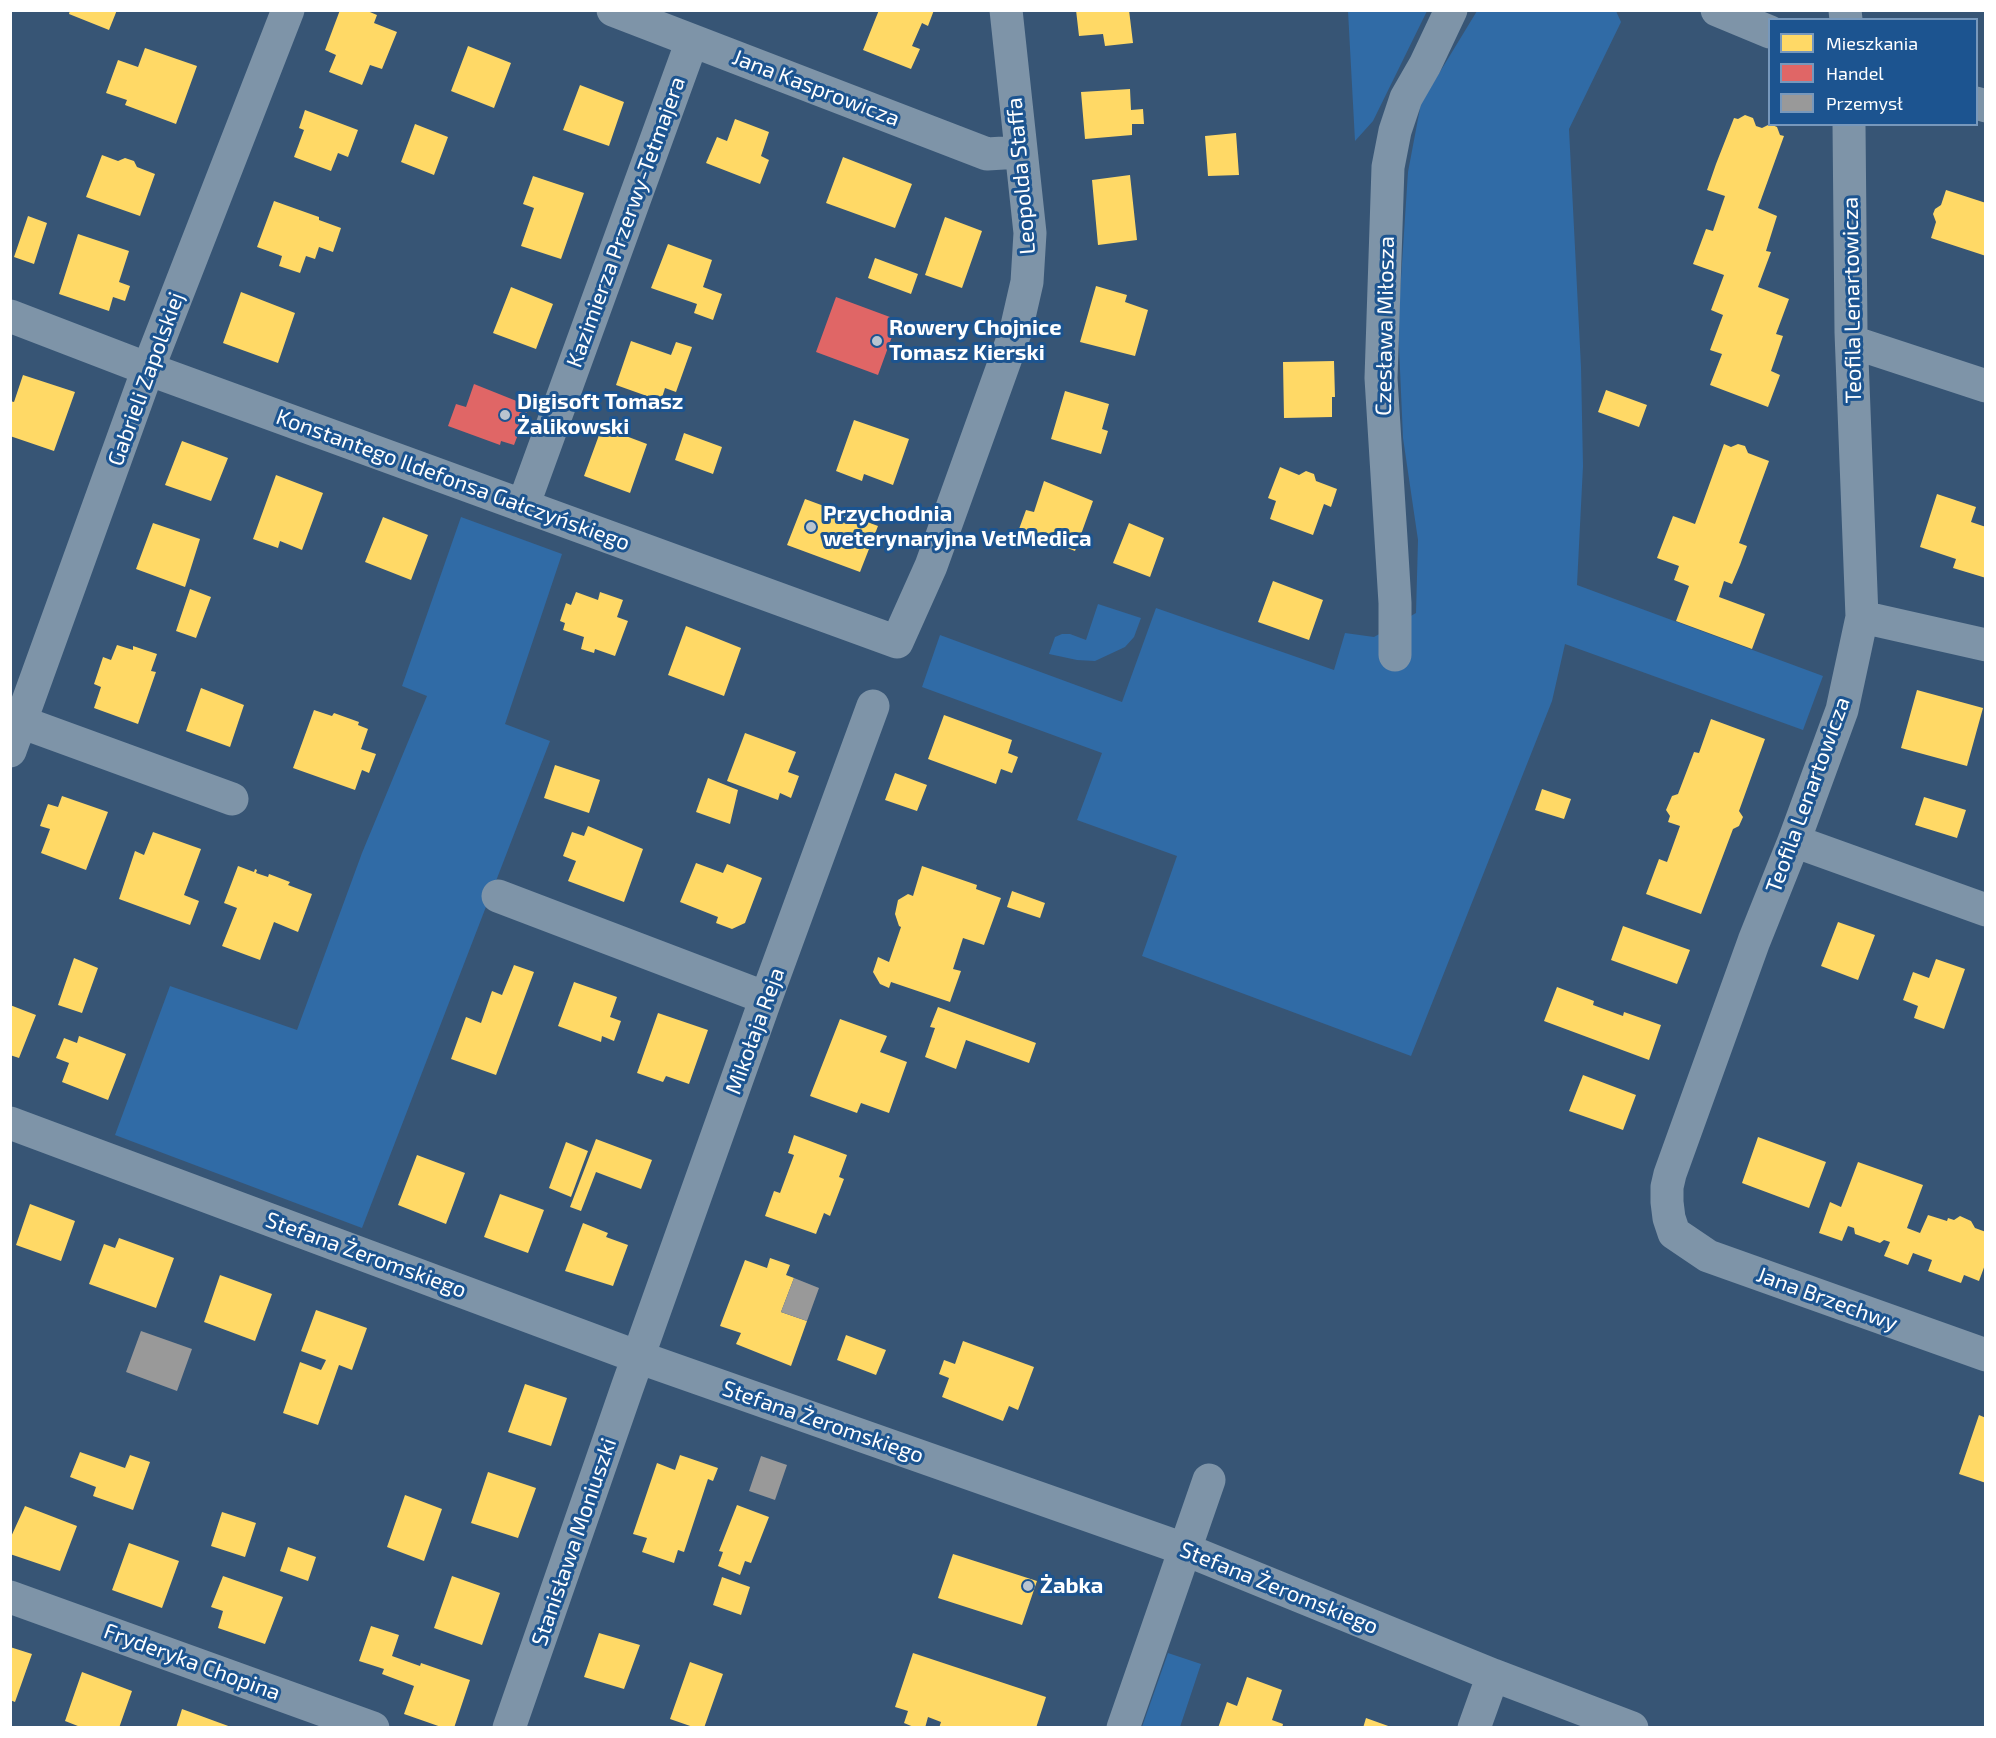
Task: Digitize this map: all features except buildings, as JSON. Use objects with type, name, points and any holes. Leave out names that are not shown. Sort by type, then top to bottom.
[{"type":"street","name":"Gabrieli Zapolskiej","points":[[14,730],[148,369],[288,10]]},
{"type":"street","name":"Jana Kasprowicza","points":[[613,10],[987,154],[1021,152]]},
{"type":"street","name":"Leopolda Staffa","points":[[897,642],[931,566],[1016,330],[1027,282],[1030,233],[1006,10]]},
{"type":"street","name":"Czesława Miłosza","points":[[1395,655],[1395,603],[1381,378],[1388,167],[1395,131],[1406,98],[1425,65],[1451,10]]},
{"type":"street","points":[[1717,10],[1768,31]]},
{"type":"street","name":"Kazimierza Przerwy-Tetmajera","points":[[524,506],[692,40]]},
{"type":"street","name":"Teofila Lenartowicza","points":[[1674,1233],[1667,1202],[1670,1174],[1754,942],[1842,710],[1862,617],[1852,342],[1849,126]]},
{"type":"street","name":"Konstantego Ildefonsa Gałczyńskiego","points":[[10,316],[148,369],[897,642]]},
{"type":"street","points":[[1852,342],[1986,386]]},
{"type":"street","points":[[1862,617],[1986,645]]},
{"type":"street","name":"Mikołaja Reja","points":[[638,1357],[873,706]]},
{"type":"street","points":[[14,730],[232,799]]},
{"type":"street","points":[[1794,841],[1986,910]]},
{"type":"street","points":[[498,896],[766,998]]},
{"type":"street","name":"Stefana Żeromskiego","points":[[10,1123],[638,1357],[1184,1549],[1493,1676],[1632,1728]]},
{"type":"street","name":"Jana Brzechwy","points":[[1674,1233],[1695,1249],[1722,1262],[1986,1355]]},
{"type":"street","name":"Stanisława Moniuszki","points":[[509,1728],[638,1357]]},
{"type":"street","points":[[1123,1728],[1209,1480]]},
{"type":"street","name":"Fryderyka Chopina","points":[[10,1596],[373,1728]]},
{"type":"street","points":[[1474,1728],[1493,1676]]},
{"type":"shaded area","points":[[1348,11],[1427,11],[1373,121],[1355,141]]},
{"type":"shaded area","points":[[1477,11],[1616,11],[1621,22],[1569,129],[1581,367],[1583,466],[1577,585],[1823,676],[1803,730],[1565,644],[1552,701],[1411,1056],[1142,956],[1177,856],[1077,820],[1102,753],[922,687],[940,635],[1122,702],[1156,608],[1334,670],[1345,633],[1374,637],[1416,613],[1418,540],[1403,438],[1398,324],[1408,172],[1421,103]]},
{"type":"shaded area","points":[[461,517],[562,554],[505,724],[550,741],[362,1228],[115,1135],[170,986],[297,1030],[362,853],[427,696],[402,686]]},
{"type":"shaded area","points":[[1098,604],[1141,618],[1134,637],[1125,647],[1095,661],[1049,654],[1055,637],[1062,634],[1070,634],[1086,640]]},
{"type":"shaded area","points":[[1168,1653],[1201,1664],[1180,1727],[1142,1727]]},
{"type":"place","name":"Rowery Chojnice Tomasz Kierski","points":[[877,341]]},
{"type":"place","name":"Digisoft Tomasz Żalikowski","points":[[505,415]]},
{"type":"place","name":"Przychodnia weterynaryjna VetMedica","points":[[811,527]]},
{"type":"place","name":"Żabka","points":[[1028,1586]]}]
